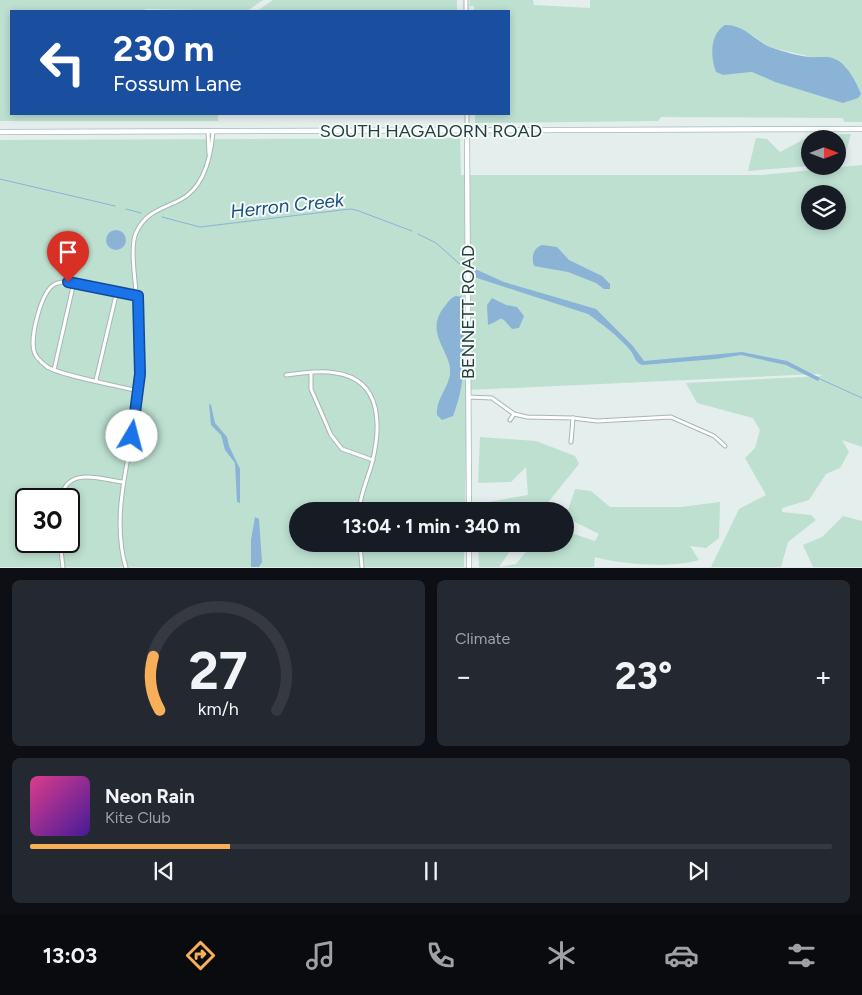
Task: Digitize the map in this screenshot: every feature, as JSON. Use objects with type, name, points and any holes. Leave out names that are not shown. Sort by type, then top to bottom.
[{"type":"street","name":"BENNETT ROAD","points":[[467,115],[469,502]]},
{"type":"street","name":"SOUTH HAGADORN ROAD","points":[[0,132],[467,132],[862,129]]},
{"type":"street","points":[[126,568],[120,515],[122,482],[135,422],[140,328],[133,256],[135,233],[146,217],[182,200],[196,186],[204,175],[209,154],[210,132]]},
{"type":"street","points":[[138,296],[74,282],[55,284],[42,299],[33,339],[37,358],[54,370],[138,391]]},
{"type":"street","points":[[54,370],[74,282]]},
{"type":"street","points":[[96,380],[117,292]]},
{"type":"street","points":[[311,373],[311,389],[331,435],[342,449],[373,460]]},
{"type":"street","points":[[286,375],[337,373],[356,380],[369,391],[376,407],[378,423],[373,460],[362,502]]},
{"type":"street","points":[[468,397],[492,398],[514,414],[527,417],[573,418],[597,421],[671,417],[714,436],[725,446]]},
{"type":"street","points":[[510,420],[514,414]]},
{"type":"street","points":[[571,442],[573,418]]},
{"type":"street","points":[[65,488],[77,477],[90,476],[122,482]]},
{"type":"street","points":[[361,552],[362,568]]},
{"type":"street","points":[[469,552],[469,568]]},
{"type":"street","points":[[61,553],[63,568]]},
{"type":"green space","points":[[0,0],[263,0],[248,10],[10,10],[10,115],[218,115],[218,121],[0,121]]},
{"type":"green space","points":[[273,0],[457,0],[457,10],[258,10]]},
{"type":"green space","points":[[470,0],[533,0],[534,5],[590,8],[590,0],[862,0],[862,122],[844,122],[843,118],[661,117],[658,121],[475,123],[475,115],[510,115],[510,10],[474,10],[474,6],[469,6]],"holes":[[[747,32],[770,47],[811,57],[775,82],[752,72],[723,75],[714,66],[713,42]]]},
{"type":"green space","points":[[846,134],[851,134],[846,152]]},
{"type":"green space","points":[[460,138],[461,175],[762,175],[801,171],[801,175],[846,175],[846,167],[862,165],[862,447],[842,440],[849,452],[840,468],[826,474],[809,500],[782,508],[782,512],[811,515],[816,520],[788,542],[781,567],[711,567],[739,509],[766,495],[745,458],[755,448],[760,430],[753,418],[697,403],[686,383],[823,376],[818,374],[467,390],[465,502],[289,502],[289,552],[464,552],[464,567],[0,567],[0,140]]},
{"type":"green space","points":[[756,138],[767,139],[780,152],[801,141],[801,167],[748,171]]},
{"type":"green space","points":[[480,437],[536,441],[575,456],[579,464],[548,502],[489,502],[528,495],[526,467],[511,482],[478,483]]},
{"type":"green space","points":[[575,489],[591,491],[610,507],[681,507],[720,502],[719,538],[706,548],[690,546],[699,560],[662,565],[620,562],[595,557],[594,567],[499,567],[516,564],[526,552],[574,552],[574,534],[595,541],[599,534],[574,522],[574,502],[571,502]]},
{"type":"green space","points":[[843,516],[862,521],[862,567],[813,567],[803,545],[822,537]]},
{"type":"green space","points":[[478,552],[509,552],[499,567],[479,567]]},
{"type":"water","points":[[725,25],[738,27],[767,45],[782,51],[801,56],[834,58],[841,62],[851,75],[861,94],[858,98],[843,103],[775,82],[752,72],[723,75],[716,72],[712,52],[714,40],[716,34]]},
{"type":"water","points":[[116,230],[123,233],[126,240],[123,247],[116,250],[109,247],[106,240],[109,233]]},
{"type":"water","points":[[543,245],[557,247],[569,260],[602,276],[610,284],[610,289],[604,289],[596,283],[568,272],[534,266],[535,250]]},
{"type":"water","points":[[475,269],[504,282],[596,309],[632,345],[644,361],[742,352],[787,361],[820,378],[818,381],[786,365],[741,355],[642,365],[637,362],[632,352],[620,340],[588,314],[474,277]]},
{"type":"water","points":[[456,296],[464,297],[463,373],[453,416],[442,420],[437,415],[437,409],[449,380],[450,367],[440,342],[437,325],[439,316],[445,306]]},
{"type":"water","points":[[492,298],[506,305],[517,307],[524,316],[519,328],[512,329],[502,319],[488,325],[487,305]]},
{"type":"water","points":[[209,404],[211,405],[215,423],[227,437],[229,446],[240,469],[240,503],[237,502],[235,463],[225,450],[221,435],[211,425]]},
{"type":"water","points":[[255,517],[259,519],[262,562],[259,567],[251,567],[251,540]]},
{"type":"waterway","name":"Herron Creek","points":[[0,179],[115,206]]},
{"type":"waterway","name":"Herron Creek","points":[[126,209],[141,213]]},
{"type":"waterway","name":"Herron Creek","points":[[162,217],[200,227],[350,209],[412,231]]},
{"type":"waterway","name":"Herron Creek","points":[[418,234],[436,243],[463,267]]},
{"type":"waterway","name":"Herron Creek","points":[[820,379],[862,398]]},
{"type":"route","points":[[68,282],[138,296],[140,374],[132,436]]}]
